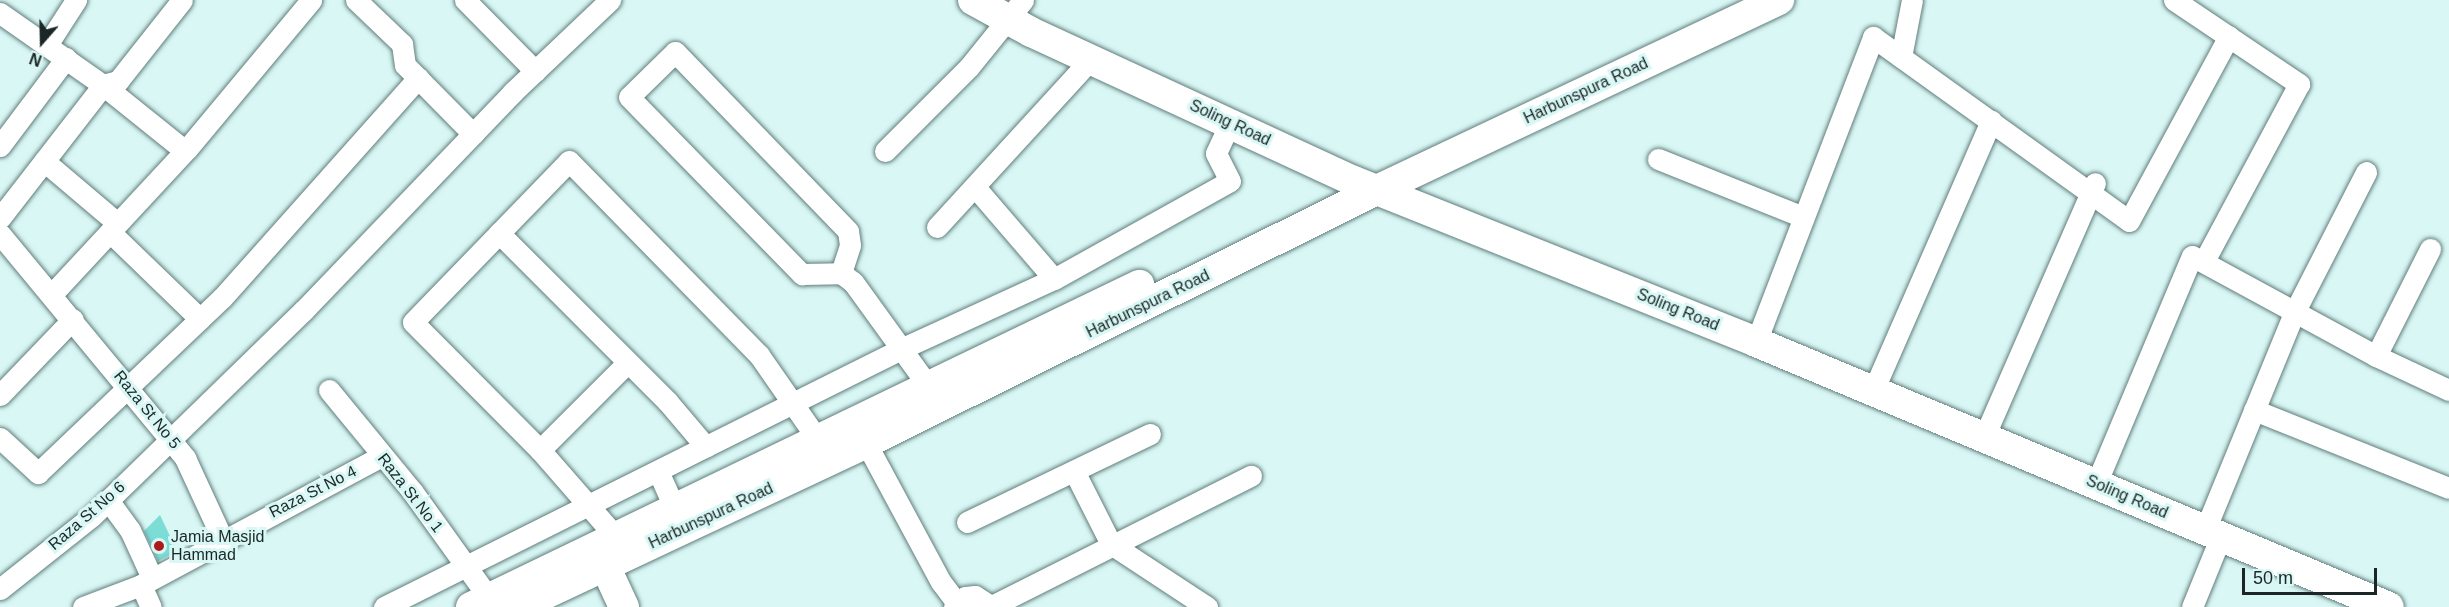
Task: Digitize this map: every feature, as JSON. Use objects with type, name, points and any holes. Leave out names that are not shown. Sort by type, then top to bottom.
[{"type":"main road","name":"Soling Road","points":[[973,0],[1015,10],[1090,60],[1366,185],[1756,342],[2389,607]]},
{"type":"main road","name":"Harbunspura Road","points":[[518,607],[866,443],[1731,0]]},
{"type":"main road","name":"Harbunspura Road","points":[[485,604],[674,507],[929,387],[1366,185],[1779,0]]},
{"type":"main road","points":[[605,566],[624,607]]},
{"type":"street","points":[[47,45],[76,0]]},
{"type":"street","points":[[0,218],[103,85],[118,81],[182,0]]},
{"type":"street","points":[[53,293],[185,151],[311,0]]},
{"type":"street","points":[[357,0],[402,45],[405,64],[473,134]]},
{"type":"street","points":[[465,0],[535,71]]},
{"type":"street","name":"Raza St No 6","points":[[0,589],[108,500],[304,310],[535,71],[610,0]]},
{"type":"street","points":[[1901,57],[1912,0]]},
{"type":"street","points":[[2174,0],[2298,81],[2299,87],[2204,261]]},
{"type":"street","points":[[885,151],[927,112],[1015,10]]},
{"type":"street","points":[[0,13],[103,85],[185,151]]},
{"type":"street","points":[[1756,342],[1873,37],[1991,122],[2093,188],[2129,221],[2229,36]]},
{"type":"street","points":[[841,273],[850,245],[848,231],[675,52],[629,97],[802,274],[841,273],[852,282],[903,348],[929,387]]},
{"type":"street","points":[[0,146],[66,58]]},
{"type":"street","points":[[937,227],[1090,60]]},
{"type":"street","points":[[5,452],[38,473],[200,319],[418,78]]},
{"type":"street","points":[[1874,391],[1991,122]]},
{"type":"street","points":[[387,606],[903,348],[1054,279],[1230,181],[1216,153],[1230,123]]},
{"type":"street","points":[[1658,159],[1803,217]]},
{"type":"street","points":[[44,160],[114,228],[200,319]]},
{"type":"street","points":[[615,536],[540,450],[413,322],[569,161],[759,355],[795,402],[818,440]]},
{"type":"street","points":[[2192,607],[2213,533],[2254,410],[2295,311],[2366,172]]},
{"type":"street","points":[[975,188],[1054,279]]},
{"type":"street","points":[[1984,437],[2093,188]]},
{"type":"street","points":[[499,233],[628,362],[706,447]]},
{"type":"street","name":"Raza St No 5","points":[[0,234],[53,293],[185,458],[222,538]]},
{"type":"street","points":[[2376,357],[2430,249]]},
{"type":"street","points":[[2096,484],[2194,256],[2376,357],[2449,390]]},
{"type":"street","points":[[0,395],[73,319]]},
{"type":"street","points":[[540,450],[628,362]]},
{"type":"street","name":"Raza St No 1","points":[[329,390],[412,491],[466,566],[485,604]]},
{"type":"street","points":[[2254,410],[2449,488]]},
{"type":"street","points":[[967,522],[1150,434]]},
{"type":"street","points":[[866,443],[941,582],[956,605],[975,596],[992,607],[1111,544],[1251,476]]},
{"type":"street","name":"Raza St No 4","points":[[83,607],[147,582],[222,538],[382,456]]},
{"type":"street","points":[[658,471],[674,507]]},
{"type":"street","points":[[1074,471],[1111,544],[1207,607]]},
{"type":"street","points":[[108,500],[130,530],[147,582],[151,607]]},
{"type":"building","name":"Jamia Masjid Hammad","points":[[160,515],[177,551],[158,561],[144,531]]},
{"type":"place","name":"Jamia Masjid Hammad","points":[[159,546]]}]
